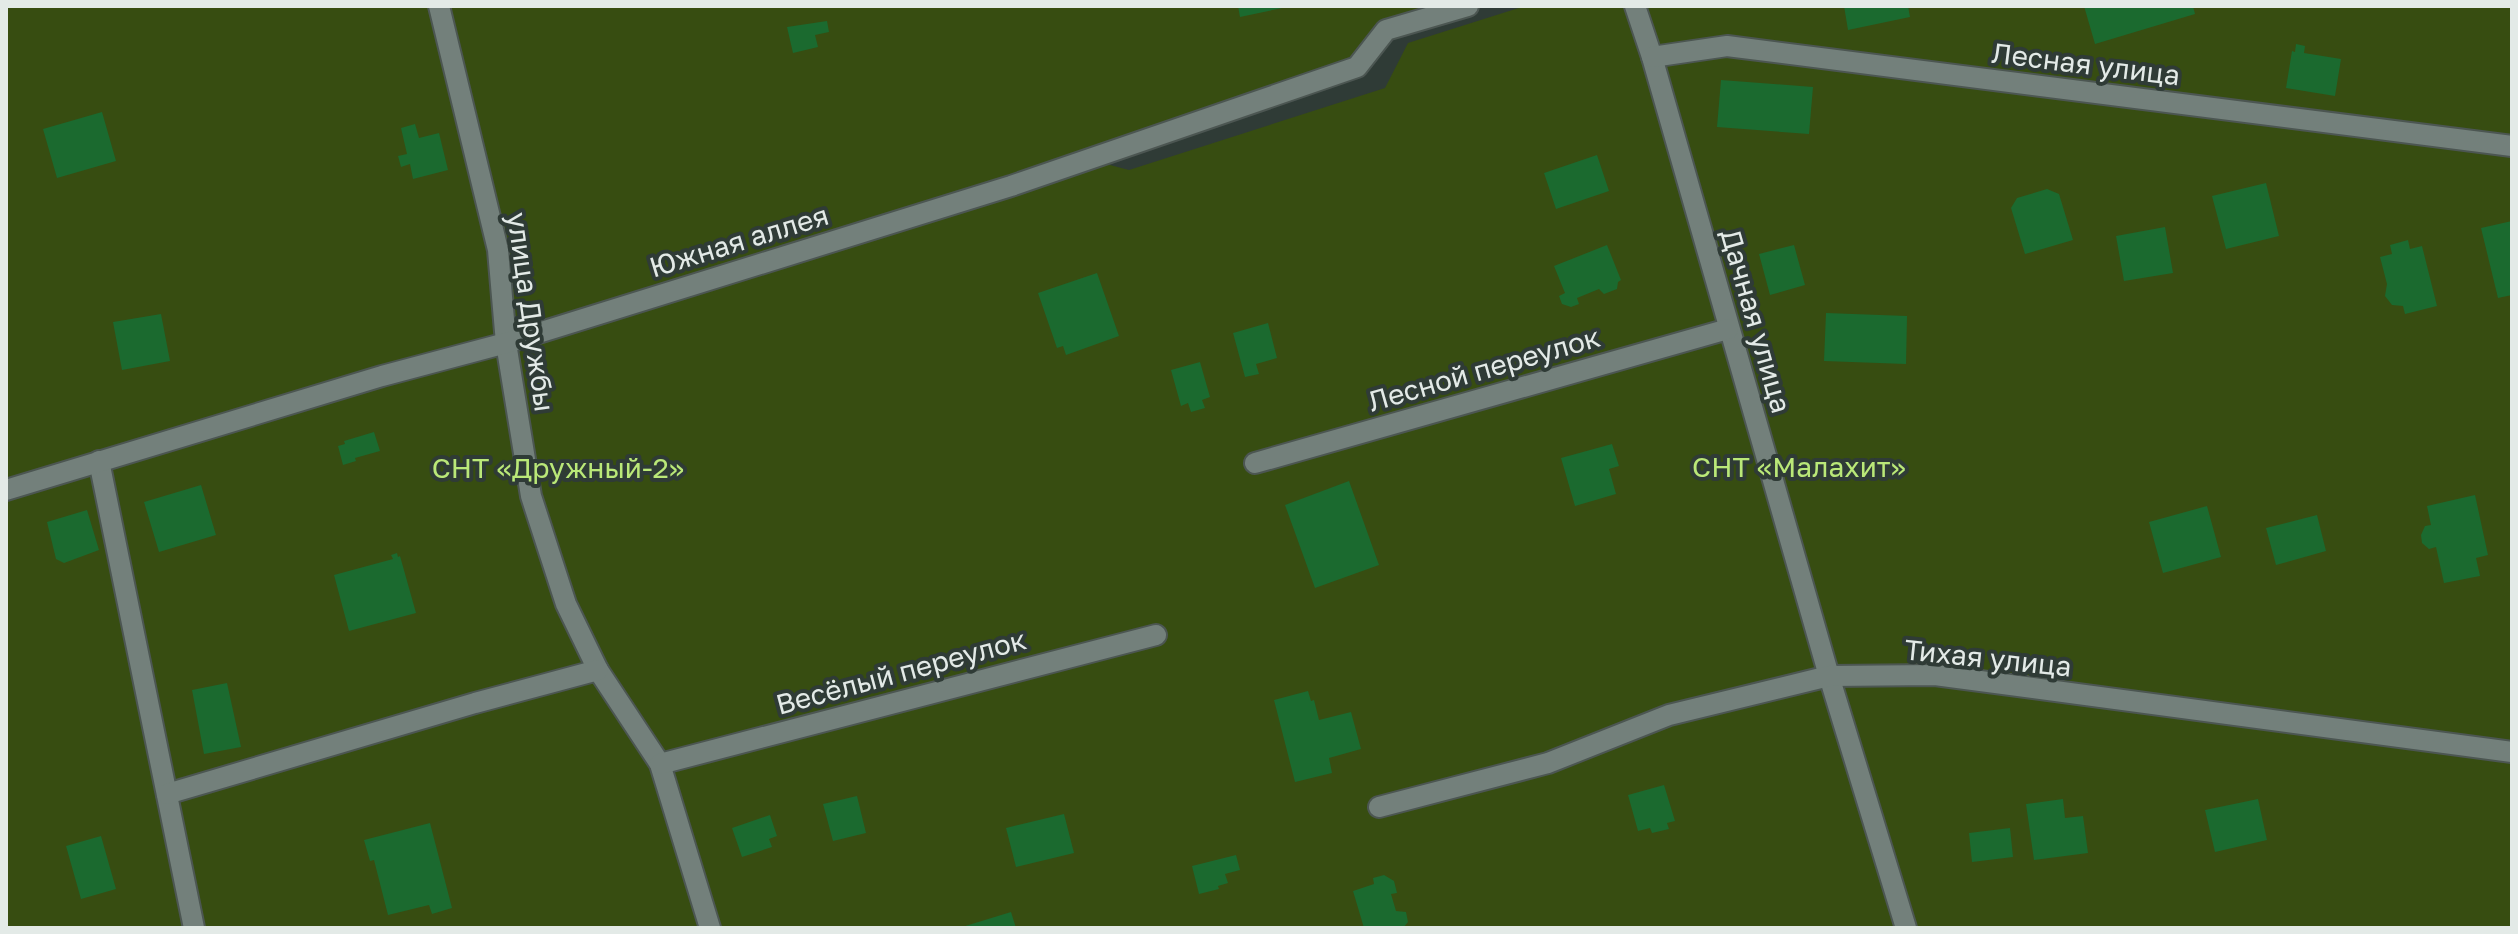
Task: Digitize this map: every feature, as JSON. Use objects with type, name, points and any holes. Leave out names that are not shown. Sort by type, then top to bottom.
[{"type":"street","name":"улица Дружбы","points":[[439,6],[498,250],[506,343],[531,496],[566,604],[598,670],[660,764],[710,928]]},
{"type":"street","name":"Южная аллея","points":[[6,490],[382,376],[506,343],[1011,186],[1085,158],[1357,67],[1386,30],[1468,6]]},
{"type":"street","name":"Дачная улица","points":[[1635,6],[1829,676],[1906,928]]},
{"type":"street","name":"Лесная улица","points":[[1652,57],[1727,46],[2512,146]]},
{"type":"street","name":"Лесной переулок","points":[[1255,463],[1728,329]]},
{"type":"street","points":[[99,461],[194,928]]},
{"type":"street","name":"Весёлый переулок","points":[[660,764],[1156,635]]},
{"type":"street","points":[[167,794],[598,670]]},
{"type":"street","name":"Тихая улица","points":[[1379,807],[1548,763],[1669,715],[1829,676],[1935,675],[2512,752]]},
{"type":"green space","points":[[6,6],[1468,6],[1386,30],[1357,67],[1087,159],[1129,170],[1385,88],[1408,43],[1525,6],[2512,6],[2512,928],[6,928]]},
{"type":"building","points":[[1238,6],[1287,6],[1287,7],[1240,17]]},
{"type":"building","points":[[1844,6],[1908,6],[1910,17],[1848,30]]},
{"type":"building","points":[[2084,6],[2193,6],[2195,14],[2095,44]]},
{"type":"building","points":[[827,21],[829,32],[815,35],[818,47],[793,53],[787,27]]},
{"type":"building","points":[[2296,44],[2305,46],[2304,53],[2341,59],[2335,96],[2286,88]]},
{"type":"building","points":[[1721,80],[1813,87],[1809,134],[1717,127]]},
{"type":"building","points":[[102,112],[116,161],[57,178],[43,129]]},
{"type":"building","points":[[415,124],[419,138],[439,133],[448,170],[413,179],[410,164],[401,167],[398,156],[407,154],[401,128]]},
{"type":"building","points":[[1597,155],[1609,191],[1556,209],[1544,173]]},
{"type":"building","points":[[2266,183],[2279,236],[2226,249],[2212,196]]},
{"type":"building","points":[[2047,189],[2059,194],[2073,240],[2025,254],[2011,208],[2017,198]]},
{"type":"building","points":[[2512,221],[2512,295],[2498,298],[2481,228]]},
{"type":"building","points":[[2165,227],[2173,273],[2124,281],[2116,236]]},
{"type":"building","points":[[2408,240],[2410,249],[2422,246],[2437,306],[2405,314],[2403,306],[2392,305],[2385,296],[2387,284],[2380,257],[2392,254],[2390,245]]},
{"type":"building","points":[[1607,245],[1621,280],[1617,289],[1604,294],[1599,289],[1577,298],[1579,304],[1571,307],[1562,304],[1559,296],[1565,293],[1554,266]]},
{"type":"building","points":[[1794,245],[1805,285],[1770,295],[1759,254]]},
{"type":"building","points":[[1097,273],[1119,336],[1066,355],[1063,346],[1057,348],[1038,293]]},
{"type":"building","points":[[1826,313],[1907,316],[1906,364],[1824,361]]},
{"type":"building","points":[[161,314],[170,361],[122,370],[113,322]]},
{"type":"building","points":[[1268,323],[1277,358],[1256,364],[1259,374],[1245,377],[1233,333]]},
{"type":"building","points":[[1200,362],[1210,397],[1202,400],[1205,408],[1191,412],[1188,403],[1181,406],[1171,370]]},
{"type":"building","points":[[374,432],[380,451],[343,465],[338,446],[345,444],[344,441]]},
{"type":"building","points":[[1612,444],[1619,466],[1609,469],[1616,494],[1575,506],[1561,458]]},
{"type":"building","points":[[1349,481],[1379,565],[1315,588],[1285,505]]},
{"type":"building","points":[[201,485],[216,535],[159,552],[144,502]]},
{"type":"building","points":[[2475,495],[2488,555],[2476,558],[2480,576],[2444,583],[2436,547],[2429,549],[2422,543],[2425,526],[2431,525],[2427,506]]},
{"type":"building","points":[[2207,506],[2221,557],[2163,573],[2149,522]]},
{"type":"building","points":[[87,510],[99,550],[64,563],[56,559],[47,522]]},
{"type":"building","points":[[2317,515],[2326,551],[2276,565],[2266,528]]},
{"type":"building","points":[[397,553],[416,613],[349,631],[334,575],[393,559],[391,555]]},
{"type":"building","points":[[227,683],[241,747],[204,754],[192,690]]},
{"type":"building","points":[[1308,691],[1311,701],[1314,700],[1319,720],[1351,712],[1361,749],[1329,758],[1332,773],[1295,782],[1274,700]]},
{"type":"building","points":[[1664,785],[1675,821],[1667,823],[1669,829],[1652,833],[1650,828],[1638,831],[1628,795]]},
{"type":"building","points":[[857,796],[866,833],[833,841],[823,804]]},
{"type":"building","points":[[2063,799],[2065,818],[2083,816],[2088,853],[2034,860],[2026,804]]},
{"type":"building","points":[[2258,799],[2267,840],[2215,852],[2205,810]]},
{"type":"building","points":[[1064,814],[1074,853],[1016,867],[1006,828]]},
{"type":"building","points":[[770,815],[777,836],[769,839],[772,847],[742,857],[732,828]]},
{"type":"building","points":[[430,823],[452,908],[432,914],[429,905],[388,915],[374,860],[370,861],[364,840]]},
{"type":"building","points":[[2010,828],[2013,857],[1972,862],[1969,833]]},
{"type":"building","points":[[101,836],[116,889],[81,899],[66,846]]},
{"type":"building","points":[[1236,855],[1240,870],[1225,874],[1228,883],[1218,886],[1219,889],[1199,894],[1192,866]]},
{"type":"building","points":[[1384,875],[1394,881],[1397,893],[1391,894],[1396,911],[1406,912],[1408,922],[1403,928],[1364,928],[1353,891],[1374,884],[1373,878]]},
{"type":"building","points":[[1011,912],[1016,928],[962,928],[962,927]]},
{"type":"park label","name":"СНТ «Малахит»","points":[[1799,467]]},
{"type":"park label","name":"СНТ «Дружный-2»","points":[[558,468]]}]
